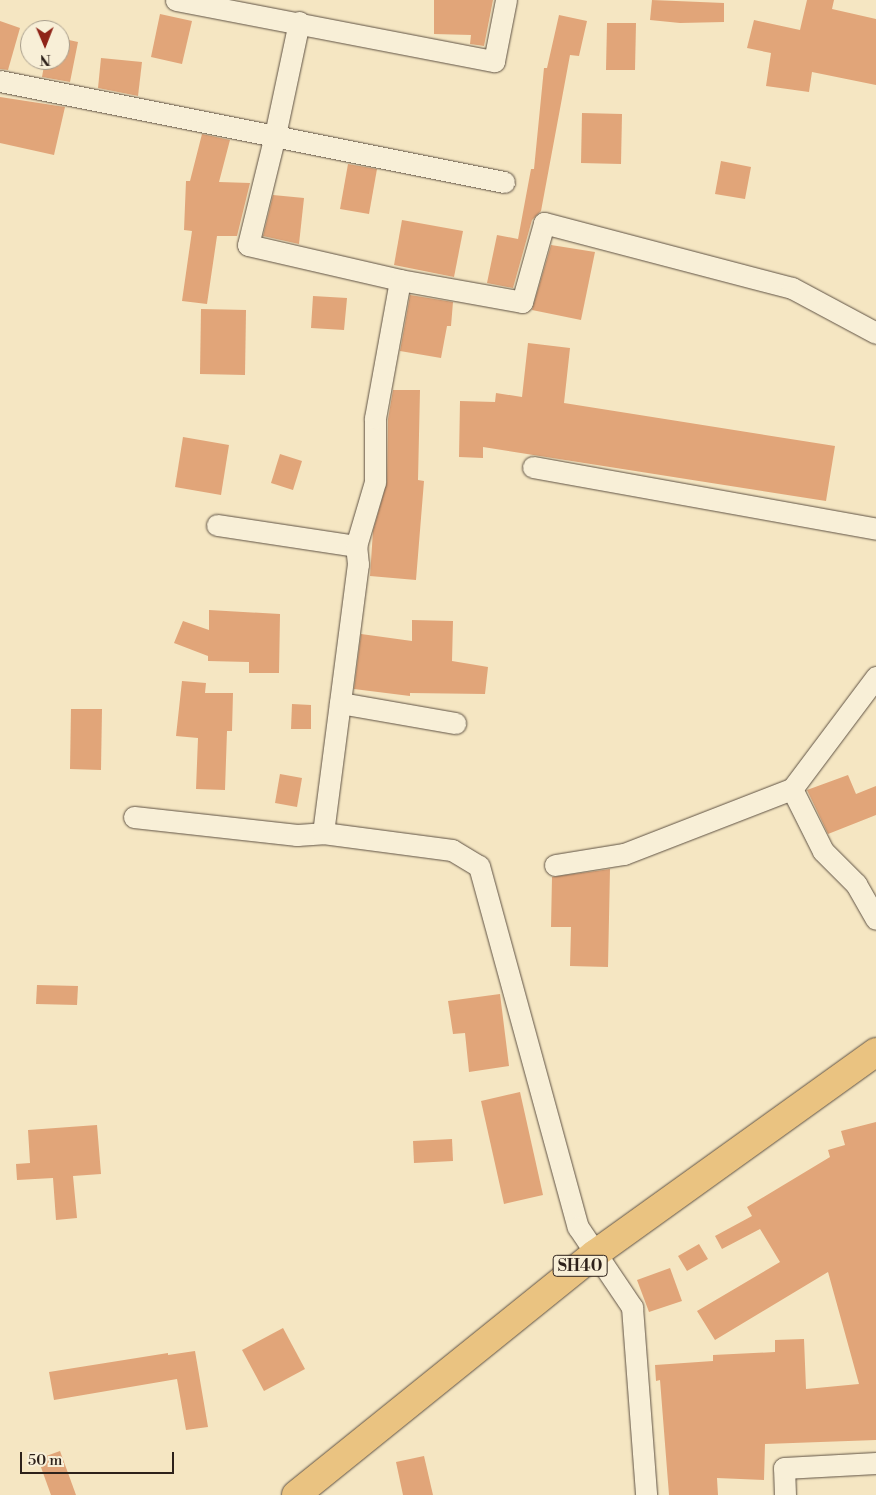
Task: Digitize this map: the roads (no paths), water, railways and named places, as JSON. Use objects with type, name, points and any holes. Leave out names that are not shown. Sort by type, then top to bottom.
[{"type":"main road","name":"SH40","points":[[296,1495],[595,1254],[876,1052]]},
{"type":"street","points":[[176,0],[494,61],[506,0]]},
{"type":"street","points":[[298,22],[275,135],[248,245],[400,280],[522,302],[544,223],[792,288],[876,333]]},
{"type":"street","points":[[0,81],[504,182]]},
{"type":"street","points":[[322,833],[358,564],[356,546],[374,482],[375,418],[400,280]]},
{"type":"street","points":[[534,467],[876,529]]},
{"type":"street","points":[[217,525],[356,546]]},
{"type":"street","points":[[555,864],[624,854],[792,789],[876,677]]},
{"type":"street","points":[[340,703],[455,723]]},
{"type":"street","points":[[792,789],[824,851],[856,884],[876,919]]},
{"type":"street","points":[[134,816],[297,835],[322,833],[452,850],[479,866],[578,1227],[632,1307],[646,1495]]},
{"type":"street","points":[[785,1495],[784,1468],[876,1463]]}]
